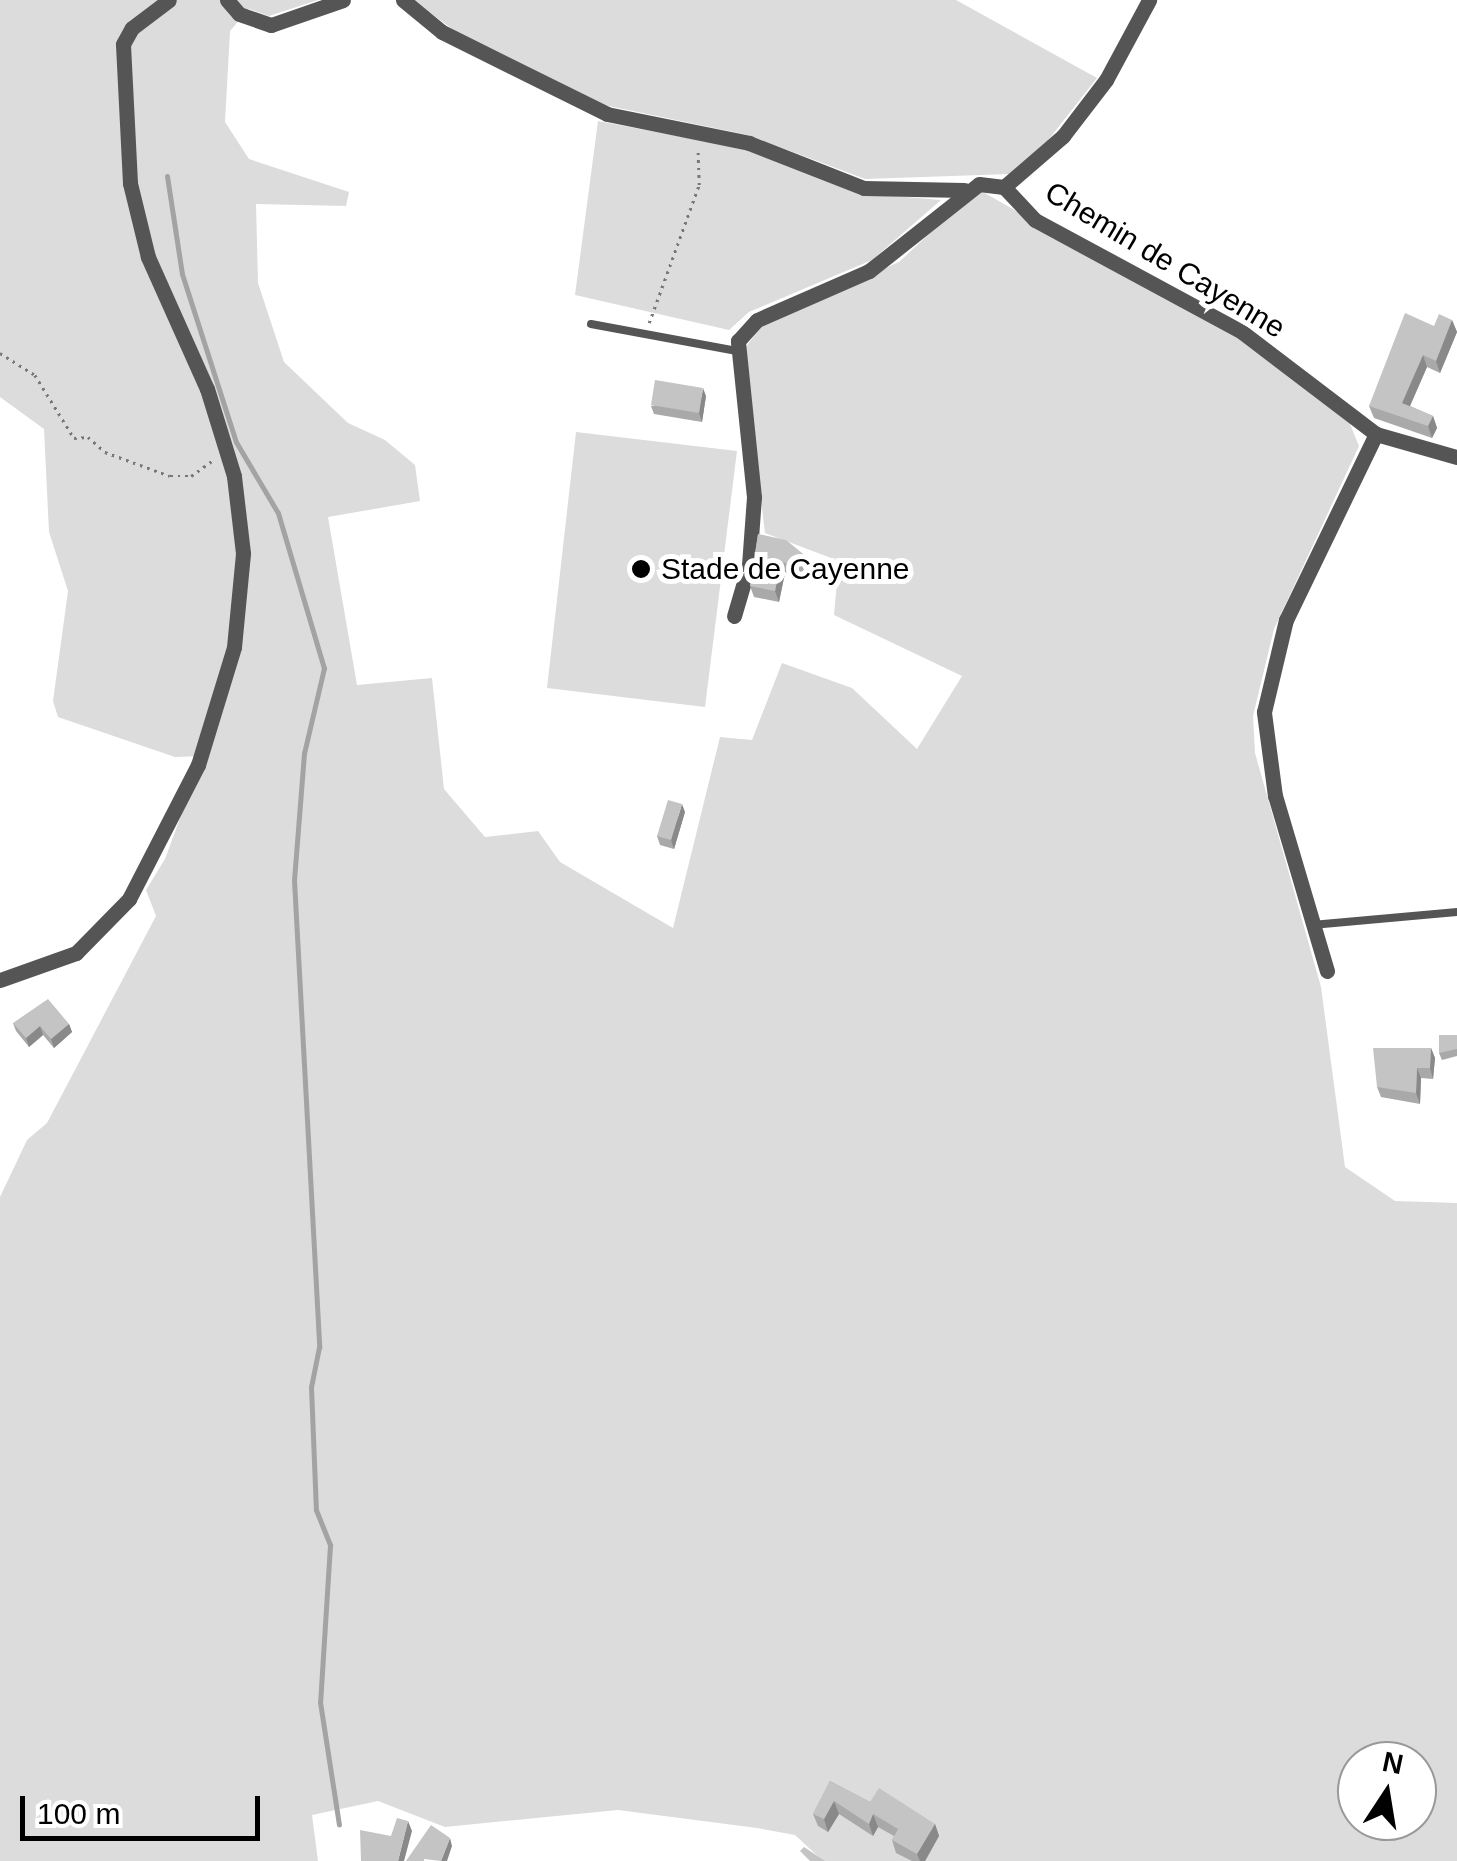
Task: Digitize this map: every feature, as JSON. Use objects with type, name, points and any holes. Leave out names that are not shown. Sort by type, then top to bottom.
[{"type":"street","points":[[0,980],[76,953],[129,900],[198,765],[226,688],[243,553],[228,458],[207,389],[148,257],[130,183],[123,44],[132,28],[169,0]]},
{"type":"street","points":[[228,0],[238,14],[271,25],[343,0]]},
{"type":"street","name":"Chemin de Cayenne","points":[[404,0],[442,32],[573,100],[687,132],[750,143],[864,188],[964,190],[978,184],[1004,187],[1035,220],[1242,332],[1376,434],[1457,458]]},
{"type":"street","points":[[1004,187],[1063,136],[1106,80],[1149,0]]},
{"type":"street","points":[[734,616],[748,566],[754,497],[736,351],[757,320],[869,271],[964,190]]},
{"type":"street","points":[[1326,971],[1309,926],[1268,761],[1268,681],[1299,591],[1376,434]]},
{"type":"lane","points":[[591,324],[736,351]]},
{"type":"lane","points":[[1309,926],[1457,912]]},
{"type":"path","points":[[646,334],[698,184],[701,158],[687,132]]},
{"type":"path","points":[[0,353],[35,375],[74,438],[88,436],[105,452],[170,476],[191,476],[228,458]]},
{"type":"shaded area","points":[[0,0],[318,0],[269,16],[249,9],[230,31],[225,122],[249,159],[349,192],[346,206],[256,204],[258,283],[284,362],[348,423],[385,440],[415,465],[420,501],[328,517],[357,685],[432,678],[444,789],[485,837],[538,831],[560,862],[673,928],[720,737],[752,740],[782,663],[852,688],[917,749],[962,676],[834,615],[839,561],[765,533],[743,351],[762,325],[899,262],[970,196],[983,192],[1242,340],[1348,419],[1359,446],[1274,629],[1253,716],[1255,753],[1321,987],[1345,1167],[1395,1201],[1457,1203],[1457,1861],[823,1861],[795,1835],[757,1828],[618,1810],[445,1827],[378,1801],[312,1815],[318,1861],[0,1861],[0,1197],[27,1140],[47,1123],[156,916],[146,890],[165,859],[203,756],[175,757],[58,717],[53,701],[68,591],[49,532],[44,429],[0,397]]},
{"type":"shaded area","points":[[413,0],[956,0],[1097,78],[1049,139],[1010,174],[865,179],[748,135],[604,105],[463,37]]},
{"type":"shaded area","points":[[598,121],[745,149],[860,193],[941,200],[872,260],[749,312],[729,330],[575,295]]},
{"type":"shaded area","name":"Stade de Cayenne","points":[[576,432],[737,451],[705,707],[547,688]]},
{"type":"building","points":[[1405,313],[1434,326],[1439,314],[1452,320],[1436,361],[1423,355],[1402,403],[1433,416],[1428,426],[1369,406]]},
{"type":"building","points":[[655,380],[703,388],[699,413],[651,405]]},
{"type":"building","points":[[758,534],[786,540],[823,570],[781,562],[775,591],[750,586]]},
{"type":"building","points":[[668,800],[682,804],[671,840],[657,836]]},
{"type":"building","points":[[48,999],[69,1024],[51,1039],[40,1026],[26,1038],[13,1023]]},
{"type":"building","points":[[1439,1035],[1457,1035],[1457,1049],[1439,1053]]},
{"type":"building","points":[[1373,1048],[1431,1048],[1430,1068],[1417,1068],[1416,1093],[1377,1087]]},
{"type":"building","points":[[830,1781],[870,1802],[879,1788],[935,1824],[917,1854],[892,1840],[898,1829],[873,1814],[869,1824],[834,1801],[824,1819],[813,1814]]},
{"type":"building","points":[[397,1818],[408,1821],[398,1861],[361,1861],[360,1830],[391,1836]]},
{"type":"building","points":[[431,1825],[450,1838],[441,1861],[406,1861]]},
{"type":"building","points":[[804,1847],[825,1861],[810,1861],[800,1851]]},
{"type":"waterway","points":[[167,176],[182,274],[236,442],[278,513],[324,668],[304,753],[294,880],[319,1347],[311,1387],[316,1510],[330,1545],[320,1702],[339,1825]]},
{"type":"place","name":"Stade de Cayenne","points":[[641,569]]}]
